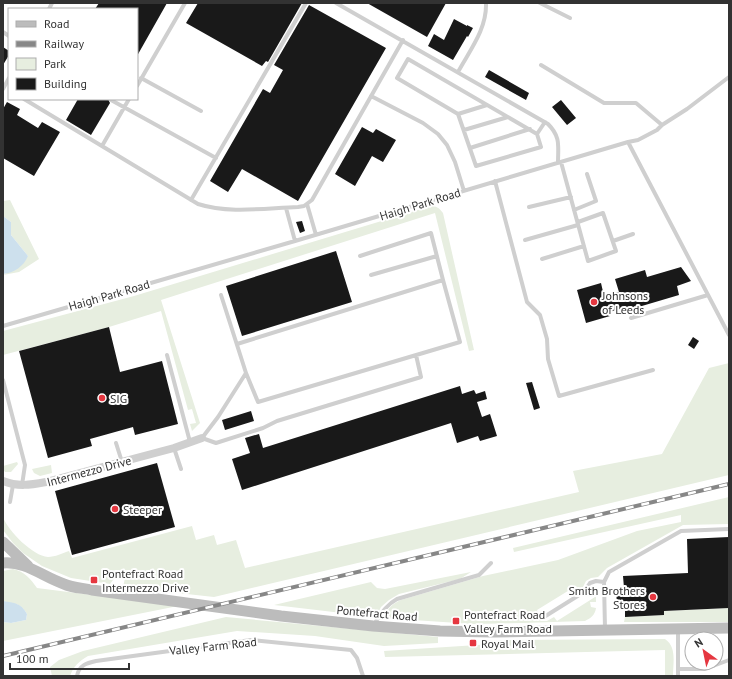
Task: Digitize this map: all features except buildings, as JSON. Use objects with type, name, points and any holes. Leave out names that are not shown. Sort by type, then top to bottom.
[{"type":"main road","name":"Pontefract Road","points":[[3,542],[30,567]]},
{"type":"main road","name":"Pontefract Road","points":[[3,563],[18,563],[30,567],[65,585],[92,590],[274,615],[373,626],[440,631],[494,632],[729,628]]},
{"type":"street","name":"Intermezzo Drive","points":[[3,481],[13,485],[46,482],[174,448],[202,438]]},
{"type":"lane","points":[[138,84],[185,3]]},
{"type":"lane","points":[[191,200],[306,3]]},
{"type":"lane","points":[[336,3],[545,122],[554,129],[559,144],[559,162],[571,197],[574,210],[578,224],[588,261],[616,251],[603,213],[578,224],[525,240]]},
{"type":"lane","points":[[458,72],[482,31],[486,18],[486,3]]},
{"type":"lane","points":[[540,3],[570,18]]},
{"type":"lane","points":[[26,100],[198,204],[211,208],[227,210],[298,207],[307,204],[312,200],[403,40]]},
{"type":"lane","points":[[408,60],[530,129],[537,134],[541,147],[476,166],[458,114],[397,78],[408,60]]},
{"type":"lane","points":[[541,65],[604,103],[636,103],[662,125]]},
{"type":"lane","name":"Haigh Park Road","points":[[3,326],[638,140],[687,109],[729,77]]},
{"type":"lane","points":[[141,78],[201,111]]},
{"type":"lane","points":[[371,96],[423,123],[438,134],[448,145],[464,191]]},
{"type":"lane","points":[[111,100],[216,158]]},
{"type":"lane","points":[[102,146],[128,100]]},
{"type":"lane","points":[[458,114],[487,105]]},
{"type":"lane","points":[[464,130],[508,117]]},
{"type":"lane","points":[[537,134],[545,122]]},
{"type":"lane","points":[[470,148],[530,129]]},
{"type":"lane","points":[[628,142],[729,335]]},
{"type":"lane","points":[[574,210],[596,201],[587,174]]},
{"type":"lane","points":[[495,181],[527,302],[540,315],[548,339],[548,359],[559,396],[654,370]]},
{"type":"lane","points":[[529,207],[571,197]]},
{"type":"lane","points":[[307,204],[316,235]]},
{"type":"lane","points":[[286,208],[295,241]]},
{"type":"lane","points":[[221,295],[246,373],[258,402],[460,342],[431,233],[360,256]]},
{"type":"lane","points":[[613,241],[633,234]]},
{"type":"lane","points":[[542,259],[584,246]]},
{"type":"lane","points":[[371,275],[437,256]]},
{"type":"lane","points":[[237,344],[443,280]]},
{"type":"lane","points":[[631,318],[708,295]]},
{"type":"lane","points":[[167,355],[190,442]]},
{"type":"lane","points":[[246,373],[218,417],[202,438],[216,443],[262,428],[277,421],[421,377],[416,355]]},
{"type":"lane","points":[[3,380],[25,466],[22,485]]},
{"type":"lane","points":[[116,443],[122,462]]},
{"type":"lane","points":[[174,448],[181,469]]},
{"type":"lane","points":[[10,502],[13,485]]},
{"type":"lane","points":[[606,629],[604,582],[614,568],[681,531],[729,529]]},
{"type":"lane","points":[[373,626],[382,612],[390,603],[397,599],[479,575],[491,563]]},
{"type":"lane","points":[[544,617],[584,592],[590,583],[596,581],[604,582]]},
{"type":"lane","points":[[678,628],[678,676]]},
{"type":"lane","name":"Valley Farm Road","points":[[77,676],[77,673],[84,664],[96,661],[251,640],[351,650],[357,658],[364,676]]},
{"type":"lane","points":[[678,669],[705,669],[729,660]]},
{"type":"green space","points":[[10,200],[39,259],[19,272],[3,275],[28,256],[11,235],[11,222],[3,216],[3,201]]},
{"type":"green space","points":[[435,206],[443,213],[474,350],[469,351],[435,213],[161,300],[200,423],[192,431],[190,424],[196,423],[192,409],[188,410],[161,311],[109,327],[3,355],[3,331],[134,296]]},
{"type":"green space","points":[[729,363],[729,475],[214,597],[123,587],[125,578],[116,576],[110,584],[71,578],[42,566],[23,553],[3,530],[3,517],[15,536],[28,548],[42,556],[48,557],[56,556],[69,551],[72,558],[192,526],[196,540],[214,535],[217,545],[236,540],[245,568],[579,492],[573,471],[662,454],[709,368]]},
{"type":"green space","points":[[17,462],[18,464],[11,472],[5,472],[3,469],[3,466]]},
{"type":"green space","points":[[51,465],[52,473],[40,476],[34,473],[32,469]]},
{"type":"green space","points":[[729,497],[729,524],[683,525],[607,568],[598,577],[591,578],[586,581],[582,589],[579,590],[576,586],[537,610],[541,621],[547,621],[554,617],[557,621],[595,597],[592,592],[596,589],[596,602],[590,602],[591,607],[596,608],[595,613],[585,621],[473,624],[383,618],[390,607],[401,600],[483,576],[558,560],[637,531],[681,522],[681,515],[514,552],[513,548]]},
{"type":"green space","points":[[13,569],[27,576],[37,588],[178,606],[3,641],[3,622],[11,623],[26,620],[27,614],[20,606],[3,601],[3,571]]},
{"type":"green space","points":[[471,572],[460,579],[399,594],[381,607],[376,617],[274,605],[371,582],[377,588],[385,589]]},
{"type":"green space","points":[[729,608],[729,622],[624,622],[625,617],[664,615],[664,611]]},
{"type":"green space","points":[[226,617],[438,637],[438,643],[384,646],[315,636],[237,631],[88,656],[77,664],[70,676],[52,676],[50,667],[59,660],[83,651]]},
{"type":"green space","points":[[665,639],[669,642],[673,651],[673,676],[665,676],[665,650],[385,657],[384,651],[493,644],[499,640]]},
{"type":"water","points":[[3,216],[11,222],[11,235],[28,256],[24,263],[18,268],[3,274]]},
{"type":"water","points":[[3,601],[20,606],[27,614],[26,620],[11,623],[3,622]]},
{"type":"railway","points":[[3,656],[729,484]]},
{"type":"place","name":"Johnsons of Leeds","points":[[594,302]]},
{"type":"place","name":"SIG","points":[[102,398]]},
{"type":"place","name":"Steeper","points":[[115,509]]},
{"type":"place","name":"Pontefract Road Intermezzo Drive","points":[[94,580]]},
{"type":"place","name":"Smith Brothers Stores","points":[[653,597]]},
{"type":"place","name":"Pontefract Road Valley Farm Road","points":[[456,621]]},
{"type":"place","name":"Royal Mail","points":[[473,643]]}]
